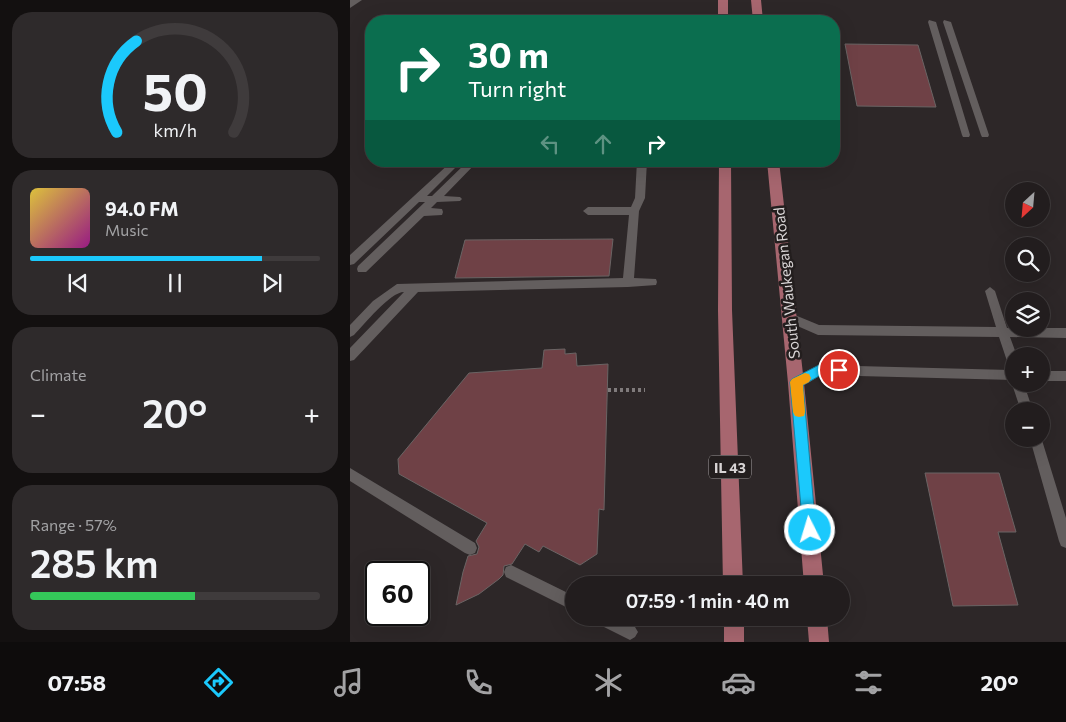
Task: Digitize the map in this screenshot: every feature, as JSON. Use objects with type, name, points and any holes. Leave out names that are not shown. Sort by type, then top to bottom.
[{"type":"main road","points":[[723,0],[723,15]]},
{"type":"main road","points":[[756,0],[757,15]]},
{"type":"main road","name":"IL 43","points":[[725,167],[725,310],[733,576]]},
{"type":"main road","name":"South Waukegan Road","points":[[774,167],[790,318],[813,576]]},
{"type":"main road","points":[[734,626],[734,642]]},
{"type":"main road","points":[[818,626],[819,642]]},
{"type":"street","points":[[350,6],[357,0]]},
{"type":"lane","points":[[932,22],[966,135]]},
{"type":"lane","points":[[947,22],[985,135]]},
{"type":"lane","points":[[350,261],[452,167]]},
{"type":"lane","points":[[362,268],[468,167]]},
{"type":"lane","points":[[628,283],[634,211],[640,198],[642,167]]},
{"type":"lane","points":[[417,199],[457,199]]},
{"type":"lane","points":[[588,211],[634,211]]},
{"type":"lane","points":[[420,212],[438,212]]},
{"type":"lane","points":[[350,332],[377,304],[397,288],[652,282]]},
{"type":"lane","points":[[350,356],[416,287]]},
{"type":"lane","points":[[990,291],[1008,347]]},
{"type":"lane","points":[[790,318],[818,330],[1066,333]]},
{"type":"lane","points":[[796,382],[819,370],[1005,375]]},
{"type":"lane","points":[[1050,376],[1066,376]]},
{"type":"lane","points":[[1038,447],[1066,541]]},
{"type":"lane","points":[[350,474],[470,548]]},
{"type":"lane","points":[[511,572],[565,599]]},
{"type":"lane","points":[[618,626],[630,632]]},
{"type":"path","points":[[608,390],[645,390]]},
{"type":"building","points":[[845,44],[918,45],[936,107],[857,106]]},
{"type":"building","points":[[613,239],[609,276],[455,278],[465,240]]},
{"type":"building","points":[[565,349],[565,354],[576,353],[577,366],[608,364],[604,510],[599,509],[597,554],[580,565],[543,546],[539,552],[525,544],[512,564],[504,566],[503,575],[499,579],[479,594],[456,605],[468,556],[477,554],[479,547],[476,541],[487,523],[399,474],[398,459],[469,373],[542,368],[544,350]]},
{"type":"building","points":[[925,473],[999,473],[1016,532],[998,532],[1018,605],[953,606]]},
{"type":"slow traffic","points":[[799,412],[796,382],[805,378]]},
{"type":"route","points":[[810,530],[796,382],[819,370],[839,370]]}]
